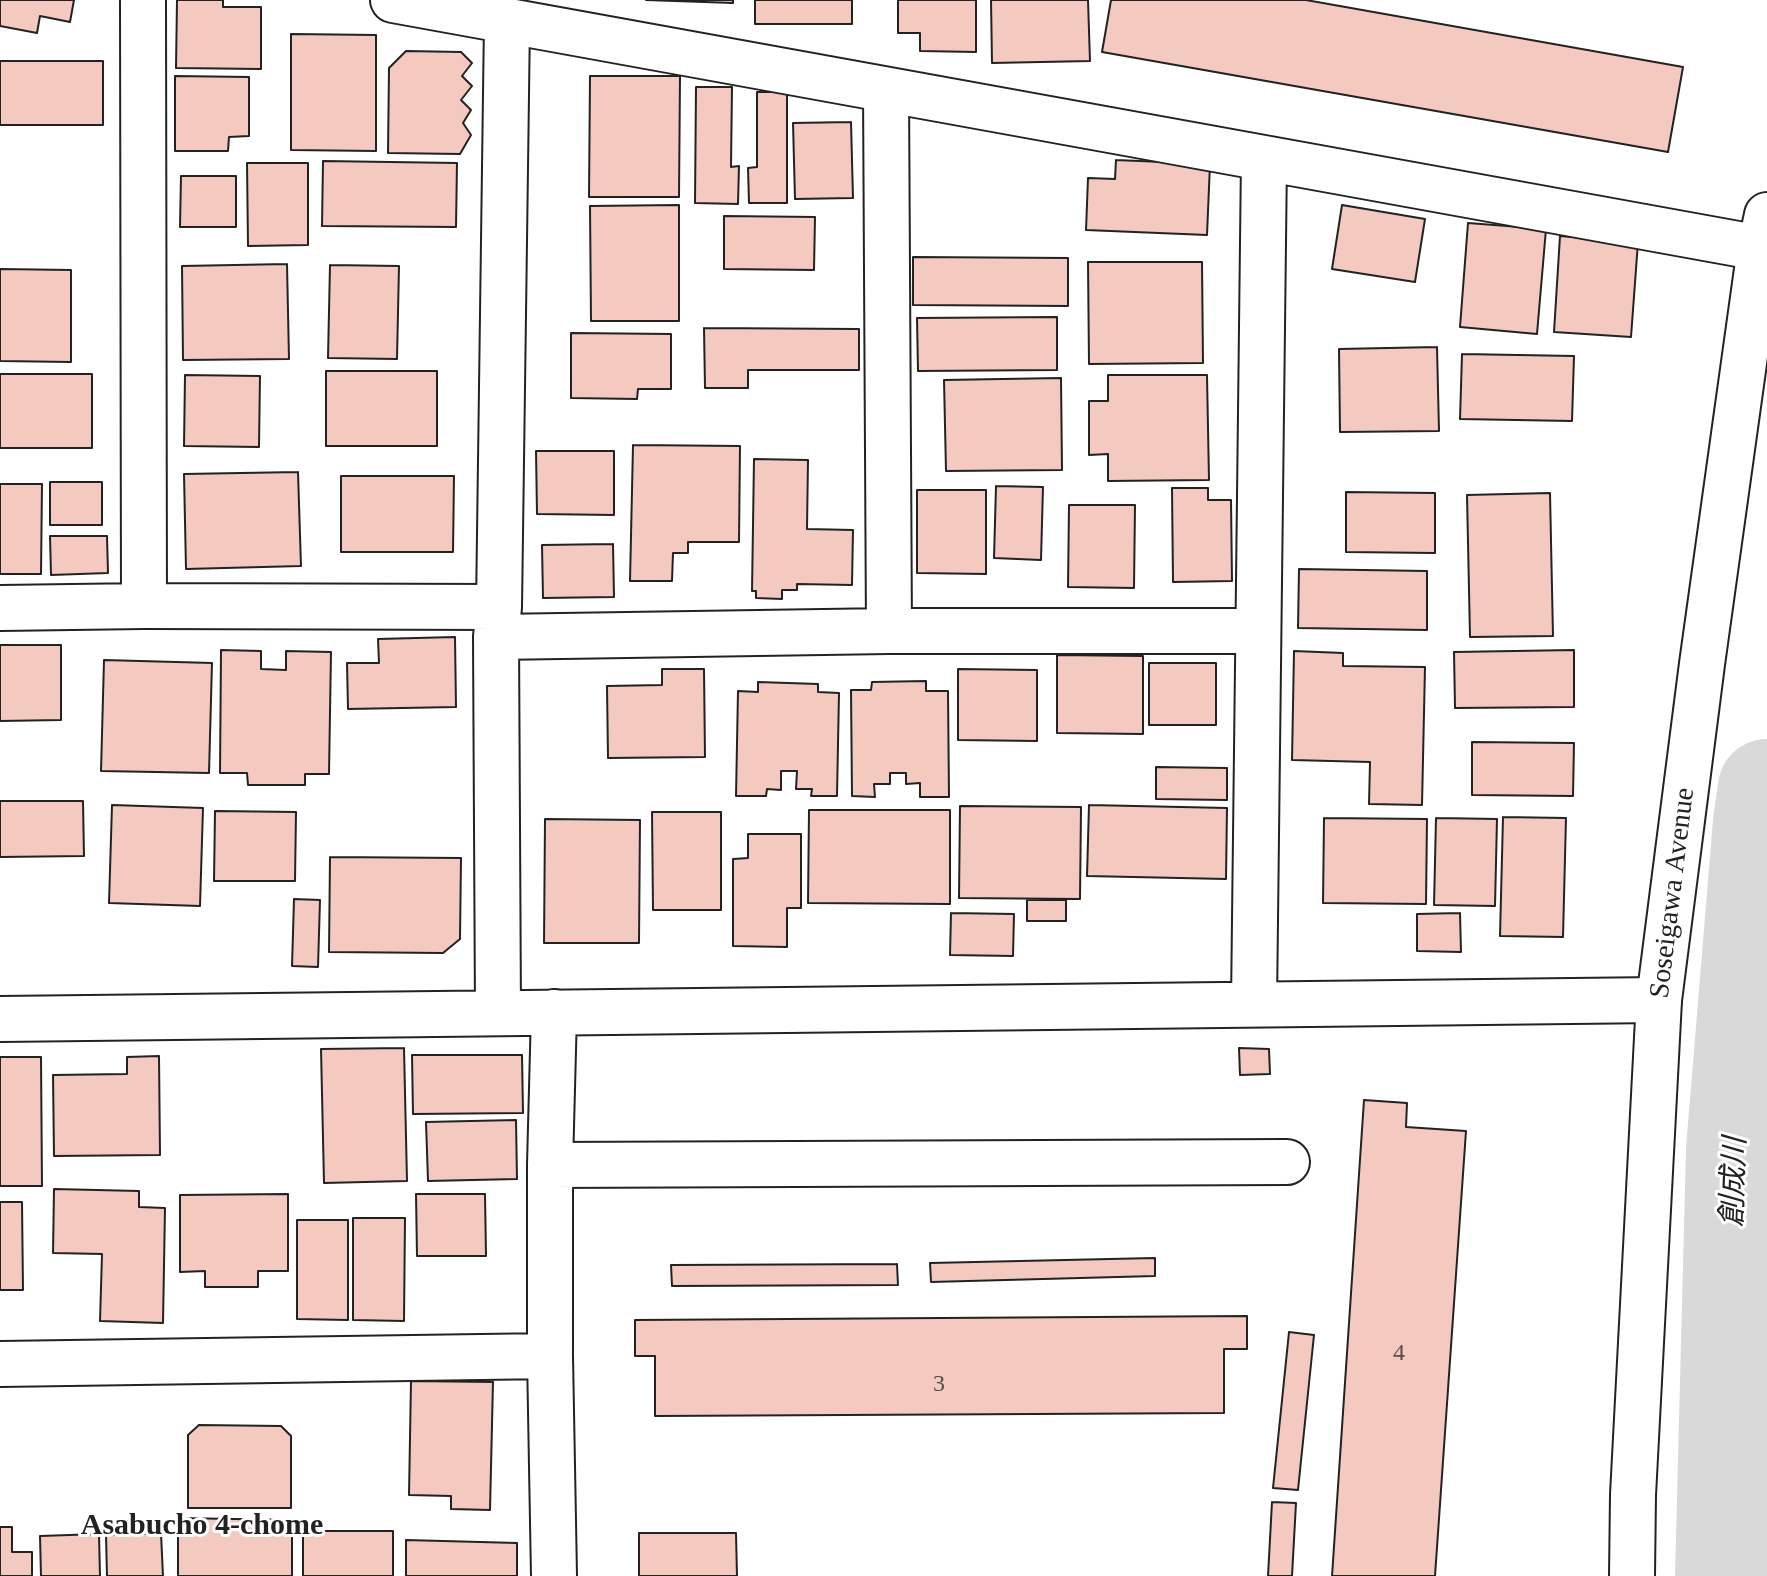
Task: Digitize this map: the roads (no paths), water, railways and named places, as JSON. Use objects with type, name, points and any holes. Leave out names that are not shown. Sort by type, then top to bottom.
[{"type":"main road","points":[[143,0],[144,606]]},
{"type":"main road","points":[[393,0],[1264,158],[1764,231]]},
{"type":"main road","points":[[498,1013],[497,622],[507,21]]},
{"type":"main road","points":[[886,90],[889,631]]},
{"type":"main road","points":[[1254,1004],[1264,158]]},
{"type":"main road","name":"Soseigawa Avenue","points":[[1632,1576],[1633,1495],[1659,1000],[1702,664],[1764,231]]},
{"type":"main road","points":[[0,608],[144,606],[497,622],[889,631],[1258,631]]},
{"type":"main road","points":[[0,1019],[1659,1000]]},
{"type":"main road","points":[[554,1012],[550,1165],[554,1576]]},
{"type":"main road","points":[[550,1165],[1287,1162]]},
{"type":"main road","points":[[0,1364],[550,1356]]},
{"type":"waterway","name":"創成川","points":[[1724,1576],[1735,1150],[1767,788]]},
{"type":"district","name":"Asabucho 4-chome","points":[[202,1526]]}]
